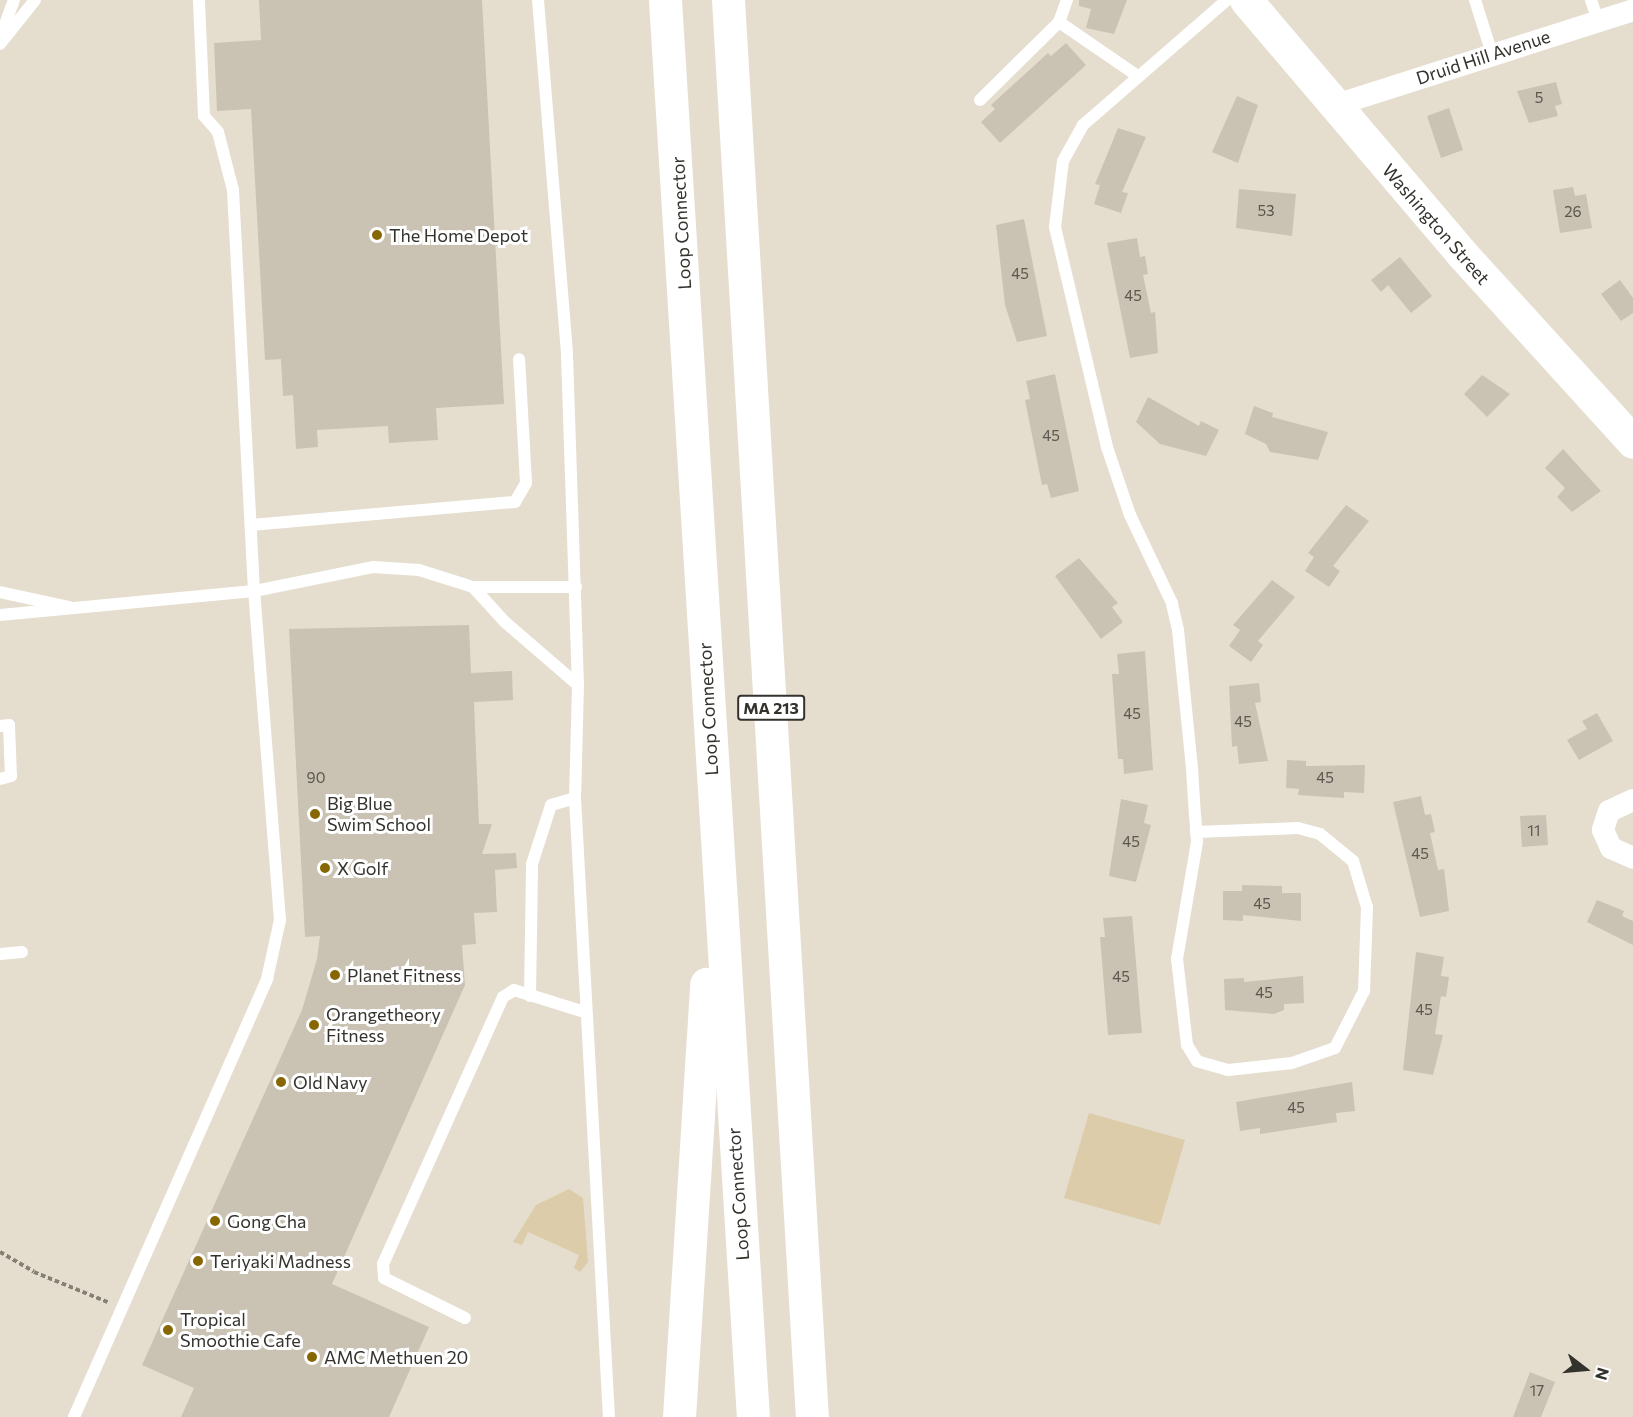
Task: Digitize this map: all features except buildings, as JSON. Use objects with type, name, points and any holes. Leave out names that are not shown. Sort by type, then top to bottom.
[{"type":"main road","name":"Loop Connector","points":[[665,0],[715,844],[753,1417]]},
{"type":"main road","name":"MA 213","points":[[728,0],[812,1417]]},
{"type":"main road","name":"Washington Street","points":[[1246,0],[1333,106],[1633,442]]},
{"type":"main road","points":[[679,1417],[715,844]]},
{"type":"street","name":"Druid Hill Avenue","points":[[1333,106],[1492,54],[1595,10],[1633,10]]},
{"type":"street","points":[[1633,800],[1609,811],[1604,830],[1611,848],[1633,858]]},
{"type":"lane","points":[[0,39],[14,0]]},
{"type":"lane","points":[[0,44],[35,0]]},
{"type":"lane","points":[[74,1417],[276,953],[280,920],[255,591],[233,190],[218,132],[204,116],[199,0]]},
{"type":"lane","points":[[538,0],[567,355],[578,685],[575,798],[584,1012],[609,1417]]},
{"type":"lane","points":[[980,100],[1059,22],[1067,0]]},
{"type":"lane","points":[[1196,832],[1298,828],[1320,834],[1353,861],[1366,907],[1364,991],[1335,1048],[1292,1063],[1248,1069],[1208,1066],[1191,1055],[1177,959],[1195,867],[1196,832],[1174,612],[1107,447],[1054,227],[1057,183],[1071,142],[1097,109],[1227,0]]},
{"type":"lane","points":[[1475,0],[1492,54]]},
{"type":"lane","points":[[1059,22],[1136,75]]},
{"type":"lane","points":[[251,525],[515,502],[526,483],[519,359]]},
{"type":"lane","points":[[0,615],[82,610],[255,591],[373,567],[419,570],[473,587],[576,588]]},
{"type":"lane","points":[[473,587],[505,622],[578,685]]},
{"type":"lane","points":[[0,592],[82,610]]},
{"type":"lane","points":[[0,726],[9,725],[6,778]]},
{"type":"lane","points":[[530,996],[532,864],[551,805],[575,798]]},
{"type":"lane","points":[[0,954],[22,952]]},
{"type":"lane","points":[[465,1318],[384,1278],[383,1264],[503,997],[514,990],[584,1012]]},
{"type":"path","points":[[0,1252],[42,1276],[122,1307]]},
{"type":"shaded area","points":[[1089,1113],[1185,1140],[1160,1225],[1064,1198]]},
{"type":"shaded area","points":[[569,1189],[583,1198],[588,1262],[580,1272],[574,1268],[579,1255],[528,1232],[522,1245],[513,1242],[536,1205]]},
{"type":"place","name":"The Home Depot","points":[[377,235]]},
{"type":"place","name":"Big Blue Swim School","points":[[315,814]]},
{"type":"place","name":"X Golf","points":[[325,868]]},
{"type":"place","name":"Planet Fitness","points":[[335,975]]},
{"type":"place","name":"Orangetheory Fitness","points":[[314,1025]]},
{"type":"place","name":"Old Navy","points":[[281,1082]]},
{"type":"place","name":"Gong Cha","points":[[215,1221]]},
{"type":"place","name":"Teriyaki Madness","points":[[198,1261]]},
{"type":"place","name":"Tropical Smoothie Cafe","points":[[168,1330]]},
{"type":"place","name":"AMC Methuen 20","points":[[312,1357]]}]
